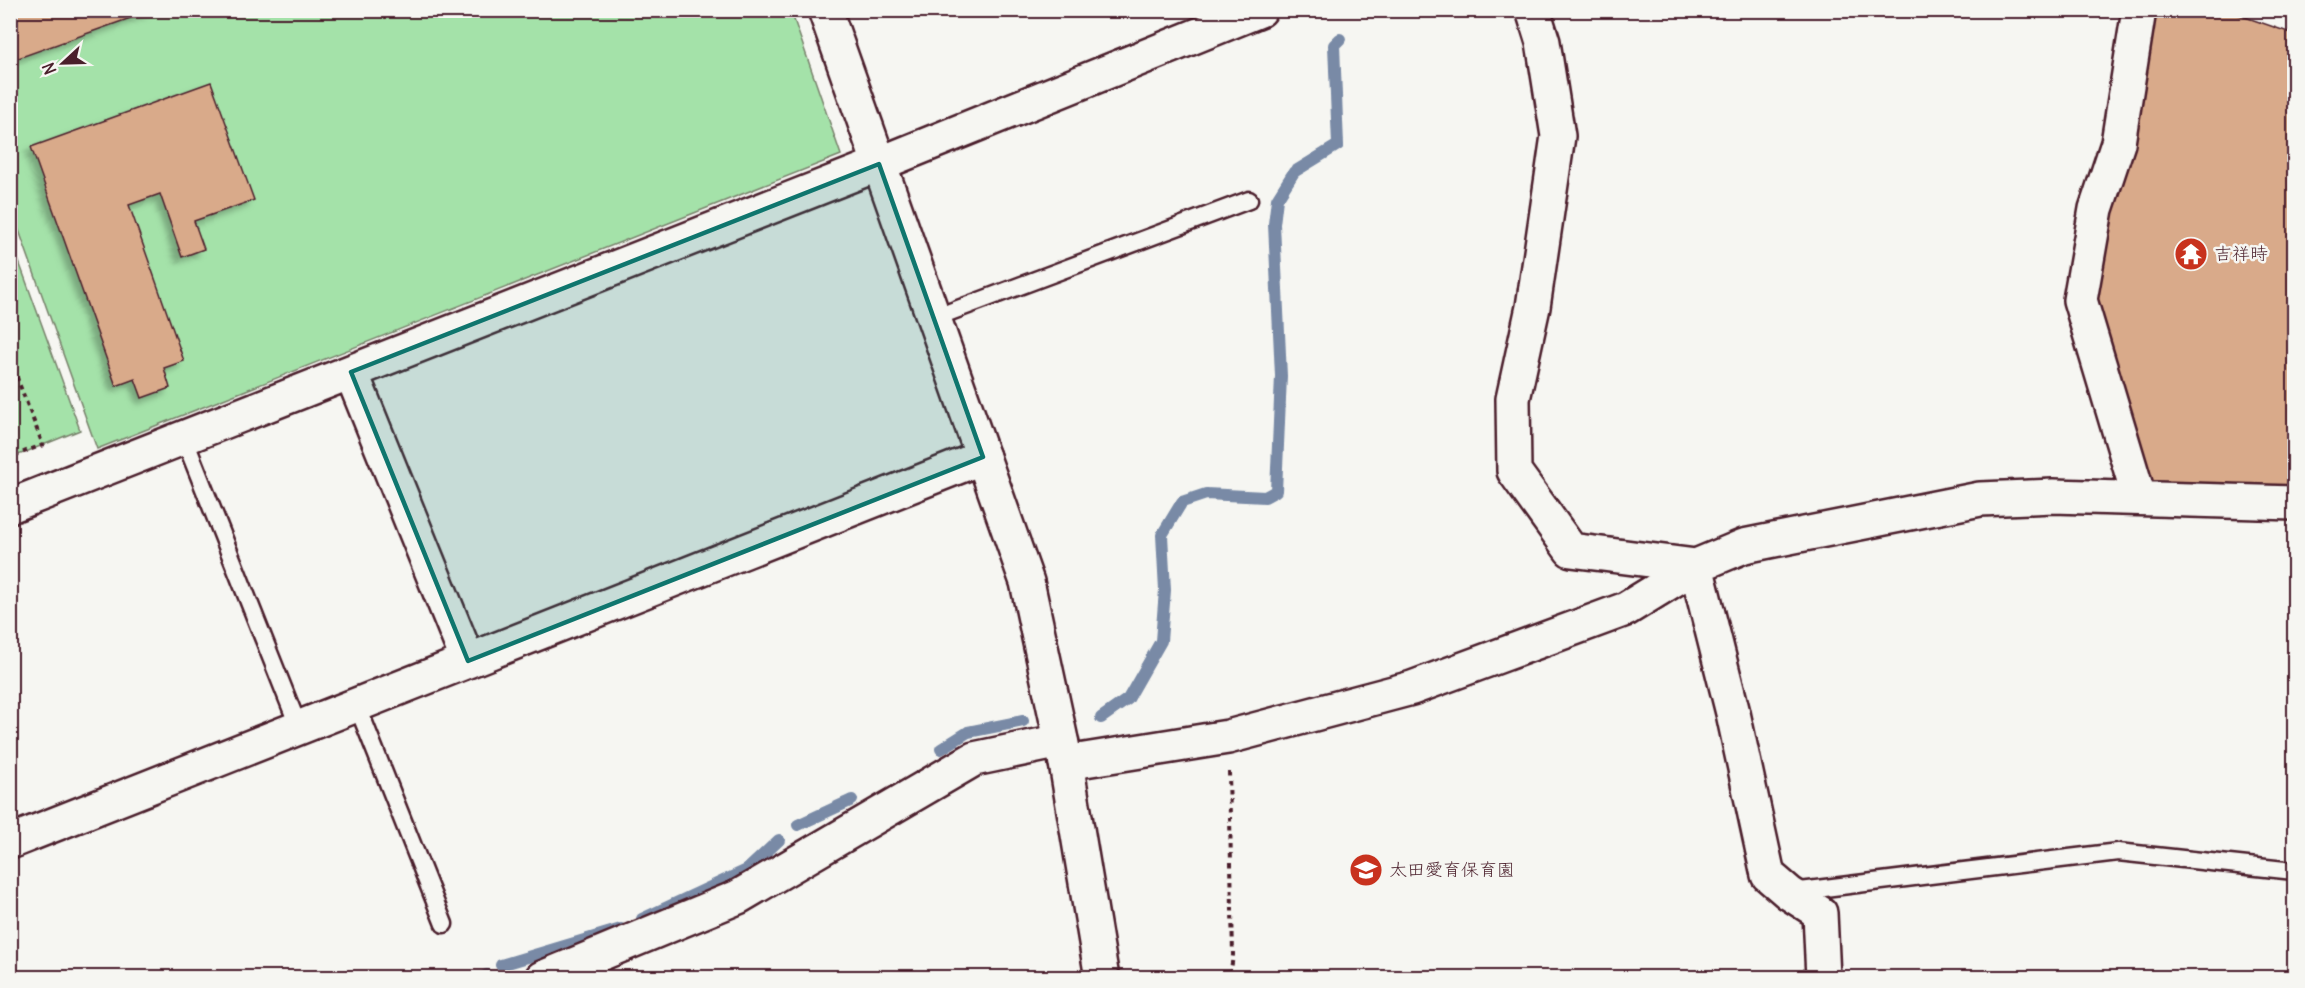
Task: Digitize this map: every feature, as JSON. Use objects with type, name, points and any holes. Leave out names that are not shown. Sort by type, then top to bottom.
[{"type":"street","points":[[825,10],[1027,582],[1064,752],[1102,978]]},
{"type":"street","points":[[10,506],[879,164],[1260,10]]},
{"type":"street","points":[[1533,10],[1543,42],[1558,136],[1533,307],[1513,399],[1514,471],[1570,550],[1696,566]]},
{"type":"street","points":[[2139,10],[2118,143],[2096,209],[2080,300],[2139,497]]},
{"type":"street","points":[[351,372],[468,661]]},
{"type":"street","points":[[10,842],[983,457]]},
{"type":"street","points":[[542,978],[738,897],[974,759],[1228,737],[1412,688],[1626,609],[1696,566],[1744,546],[1980,499],[2053,496],[2139,497],[2295,503]]},
{"type":"street","points":[[1696,566],[1733,713],[1768,875],[1789,893],[1820,913],[1823,978]]},
{"type":"lane","points":[[934,318],[1249,200]]},
{"type":"lane","points":[[184,438],[299,728]]},
{"type":"lane","points":[[357,705],[444,924]]},
{"type":"lane","points":[[1789,893],[2118,852],[2295,871]]},
{"type":"path","points":[[10,360],[43,445],[10,457]]},
{"type":"path","points":[[1228,737],[1233,955],[1230,978]]},
{"type":"highlighted area","points":[[879,164],[983,457],[468,661],[351,372]]},
{"type":"green space","points":[[10,11],[791,11],[841,155],[97,449],[11,208]]},
{"type":"green space","points":[[10,237],[80,430],[11,458],[10,458]]},
{"type":"building","points":[[10,10],[153,10],[10,61]]},
{"type":"building","name":"吉祥時","points":[[2139,10],[2225,10],[2294,34],[2294,503],[2139,497],[2080,300]]},
{"type":"building","points":[[211,82],[254,200],[194,221],[204,249],[182,257],[160,194],[129,205],[184,361],[164,368],[170,388],[142,398],[135,379],[116,386],[31,147]]},
{"type":"waterway","points":[[1101,718],[1128,699],[1161,641],[1165,590],[1162,535],[1182,502],[1206,494],[1265,497],[1276,491],[1281,376],[1274,224],[1277,199],[1294,172],[1338,145],[1334,45],[1340,39]]},
{"type":"waterway","points":[[941,749],[968,732],[1023,721]]},
{"type":"waterway","points":[[798,825],[852,800]]},
{"type":"waterway","points":[[642,919],[747,870],[779,840]]},
{"type":"waterway","points":[[501,965],[621,929]]},
{"type":"waterway","points":[[482,978],[487,975]]},
{"type":"place","name":"吉祥時","points":[[2191,254]]},
{"type":"place","name":"太田愛育保育園","points":[[1366,870]]}]
